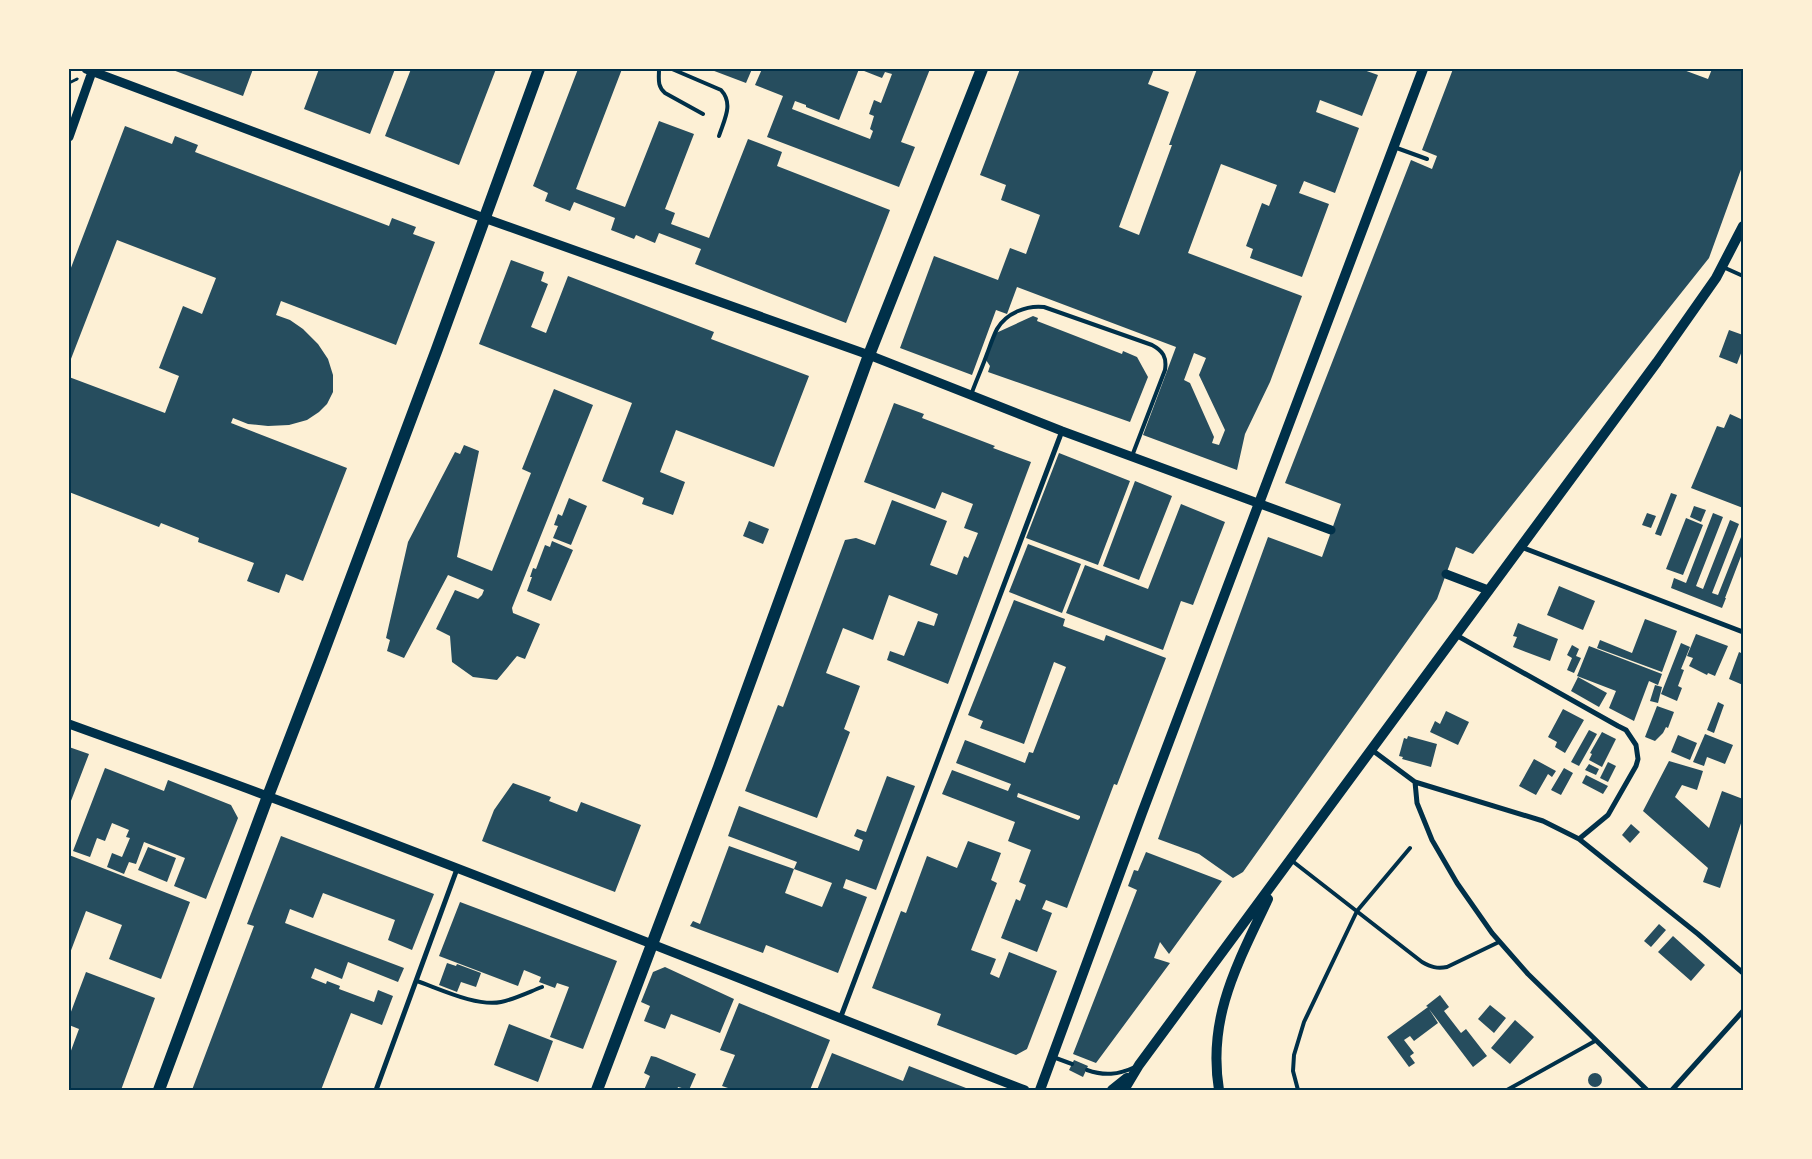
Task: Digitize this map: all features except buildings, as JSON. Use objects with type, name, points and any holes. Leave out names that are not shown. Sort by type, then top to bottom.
[{"type":"main road","points":[[159,1090],[434,358],[539,69]]},
{"type":"main road","points":[[597,1090],[654,944],[869,355],[982,69]]},
{"type":"main road","points":[[1040,1090],[1259,503],[1424,69]]},
{"type":"main road","points":[[1124,1090],[1139,1065],[1658,362],[1723,267],[1743,226]]},
{"type":"main road","points":[[1219,1090],[1216,1070],[1219,1028],[1225,997],[1239,960],[1278,878]]},
{"type":"main road","points":[[1112,1090],[1132,1075]]},
{"type":"street","points":[[69,137],[91,70],[484,218],[869,355],[1062,430],[1331,530]]},
{"type":"street","points":[[840,1019],[1062,430]]},
{"type":"street","points":[[1521,547],[1743,632]]},
{"type":"street","points":[[1446,574],[1488,590]]},
{"type":"street","points":[[1456,635],[1626,730],[1632,737],[1638,752],[1636,766],[1608,815],[1579,839]]},
{"type":"street","points":[[69,724],[268,796],[654,944],[840,1019],[1025,1090]]},
{"type":"street","points":[[1372,750],[1415,782],[1543,821],[1579,839],[1743,973]]},
{"type":"street","points":[[1415,782],[1417,803],[1432,840],[1457,883],[1499,942],[1510,956],[1647,1090]]},
{"type":"street","points":[[376,1090],[457,869]]},
{"type":"street","points":[[1672,1090],[1743,1011]]},
{"type":"lane","points":[[659,69],[658,84],[665,94],[703,114]]},
{"type":"lane","points":[[672,69],[720,90],[726,95],[728,107],[719,136]]},
{"type":"lane","points":[[1394,147],[1427,160]]},
{"type":"lane","points":[[1723,267],[1743,276]]},
{"type":"lane","points":[[971,395],[997,329],[1006,317],[1017,311],[1036,306],[1044,307],[1152,345],[1164,354],[1166,360],[1165,370],[1132,456]]},
{"type":"lane","points":[[1298,1090],[1293,1071],[1294,1054],[1310,1007],[1357,911],[1410,848]]},
{"type":"lane","points":[[1291,860],[1422,962],[1438,969],[1447,967],[1499,942]]},
{"type":"lane","points":[[417,981],[466,998],[490,1002],[501,1002],[542,987]]},
{"type":"lane","points":[[1507,1090],[1595,1041]]},
{"type":"lane","points":[[1052,1057],[1072,1064]]},
{"type":"lane","points":[[1086,1070],[1108,1075],[1122,1073],[1139,1065]]}]
